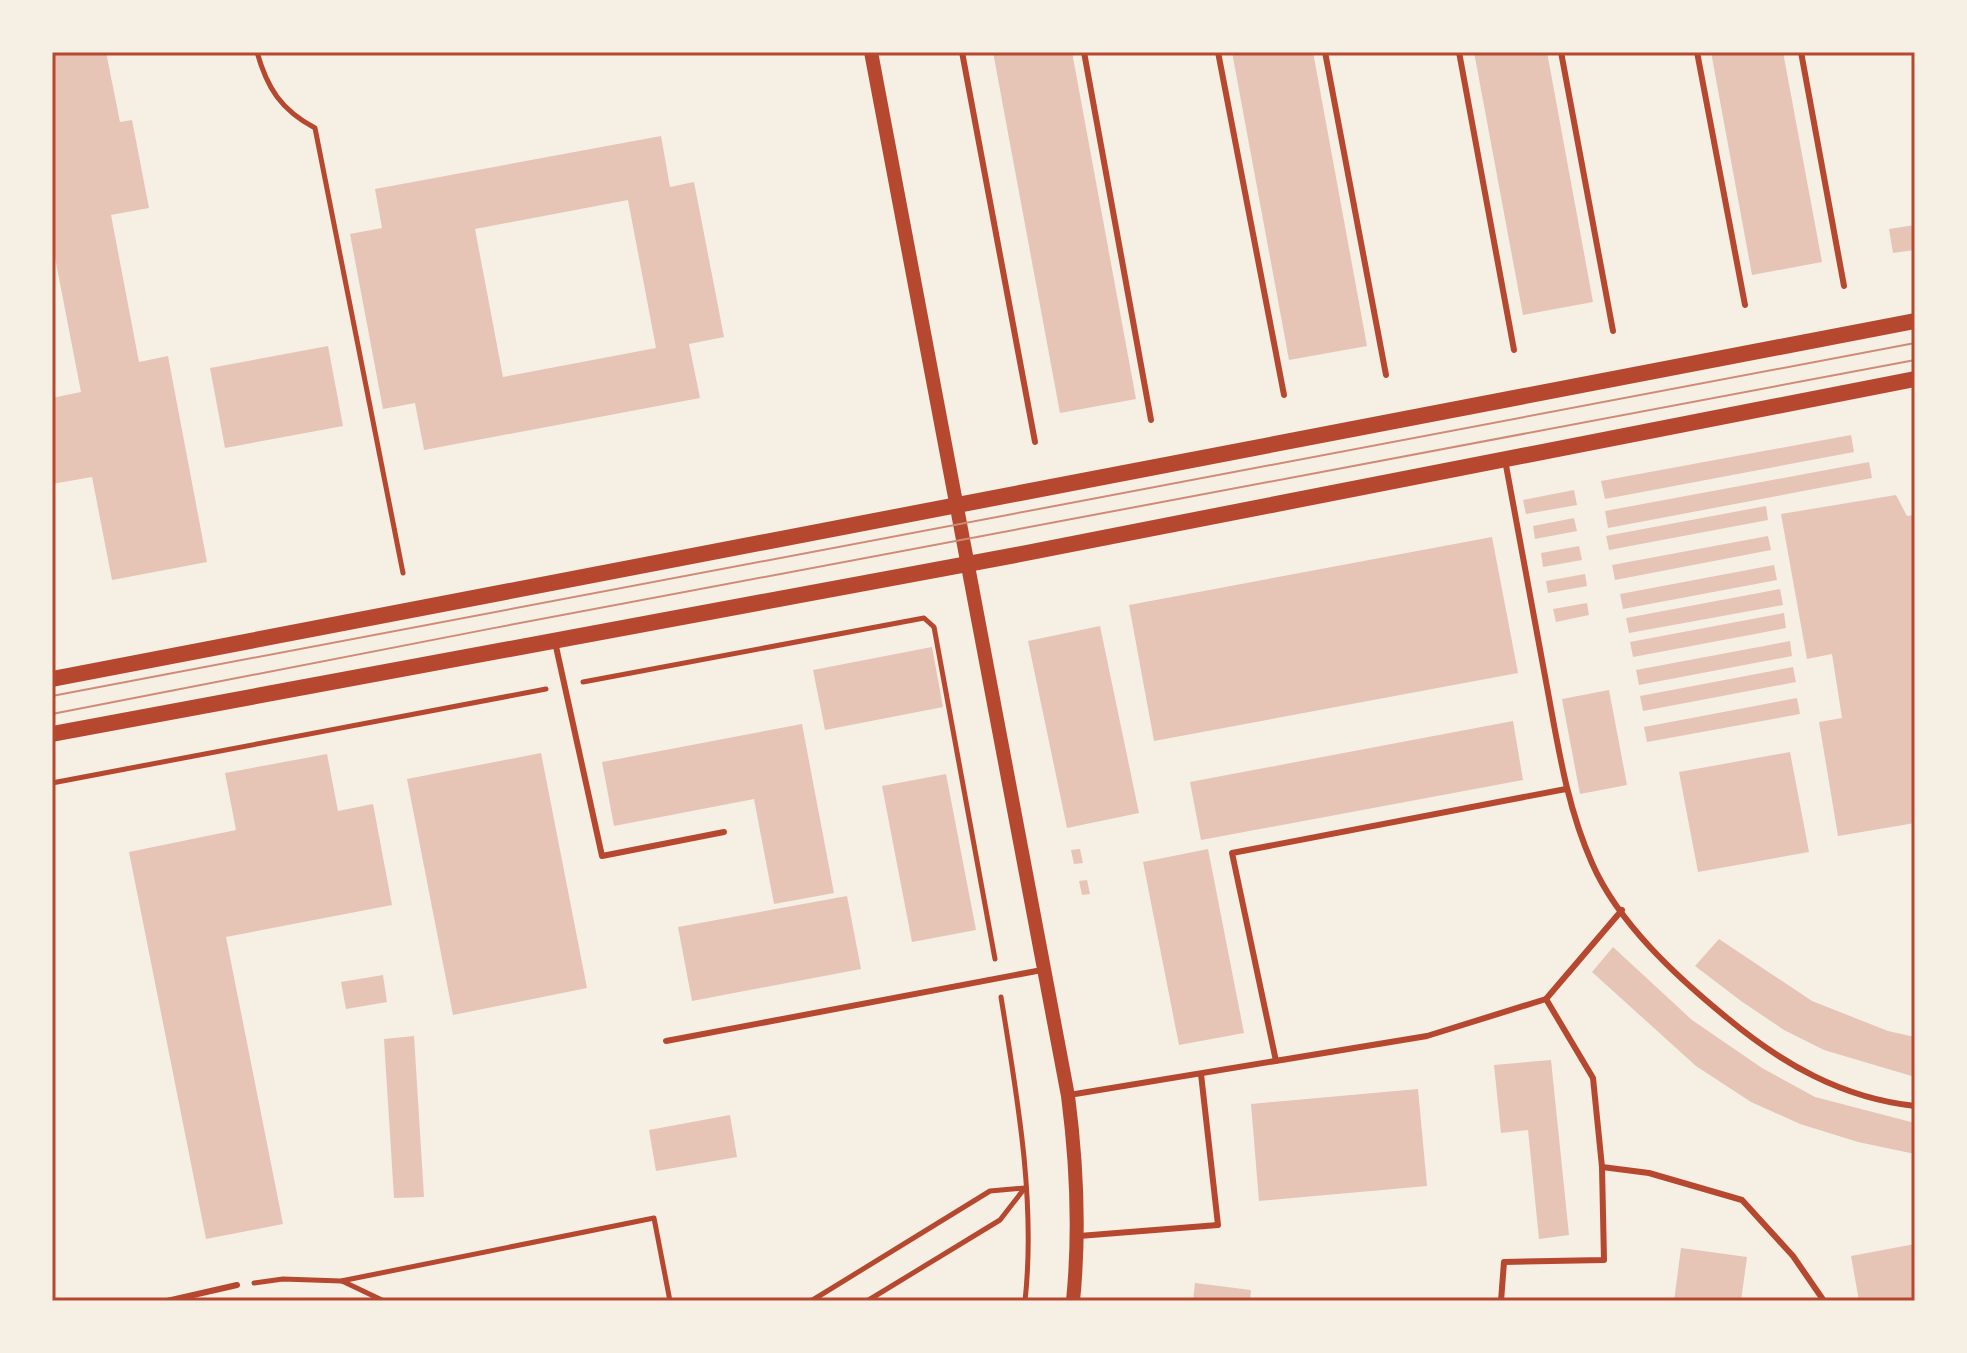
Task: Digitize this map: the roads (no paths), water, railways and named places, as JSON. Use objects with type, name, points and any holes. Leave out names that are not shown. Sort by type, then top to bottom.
[{"type":"main road","points":[[52,679],[1915,321]]},
{"type":"main road","points":[[52,734],[555,642],[1915,379]]},
{"type":"street","points":[[871,52],[1068,1096],[1076,1157],[1079,1236],[1073,1301]]},
{"type":"lane","points":[[962,52],[1035,442]]},
{"type":"lane","points":[[1084,52],[1151,420]]},
{"type":"lane","points":[[1218,52],[1284,395]]},
{"type":"lane","points":[[1325,52],[1386,375]]},
{"type":"lane","points":[[1459,52],[1514,350]]},
{"type":"lane","points":[[1561,52],[1613,331]]},
{"type":"lane","points":[[1697,52],[1745,305]]},
{"type":"lane","points":[[1801,52],[1844,286]]},
{"type":"lane","points":[[1505,460],[1566,789],[1592,865],[1622,910],[1672,973],[1746,1034],[1813,1078],[1858,1096],[1915,1106]]},
{"type":"lane","points":[[555,642],[602,856],[724,832]]},
{"type":"lane","points":[[1276,1061],[1232,853],[1566,789]]},
{"type":"lane","points":[[1068,1096],[1427,1036],[1546,999],[1622,910]]},
{"type":"lane","points":[[666,1041],[1046,969]]},
{"type":"lane","points":[[1501,1301],[1504,1262],[1604,1260],[1602,1167],[1593,1078],[1546,999]]},
{"type":"lane","points":[[1079,1236],[1218,1225],[1201,1074]]},
{"type":"lane","points":[[1602,1167],[1649,1173],[1742,1200],[1793,1256],[1824,1301]]},
{"type":"lane","points":[[167,1301],[237,1285]]},
{"type":"tram line","points":[[52,696],[1915,343]]},
{"type":"tram line","points":[[52,714],[1915,360]]}]
